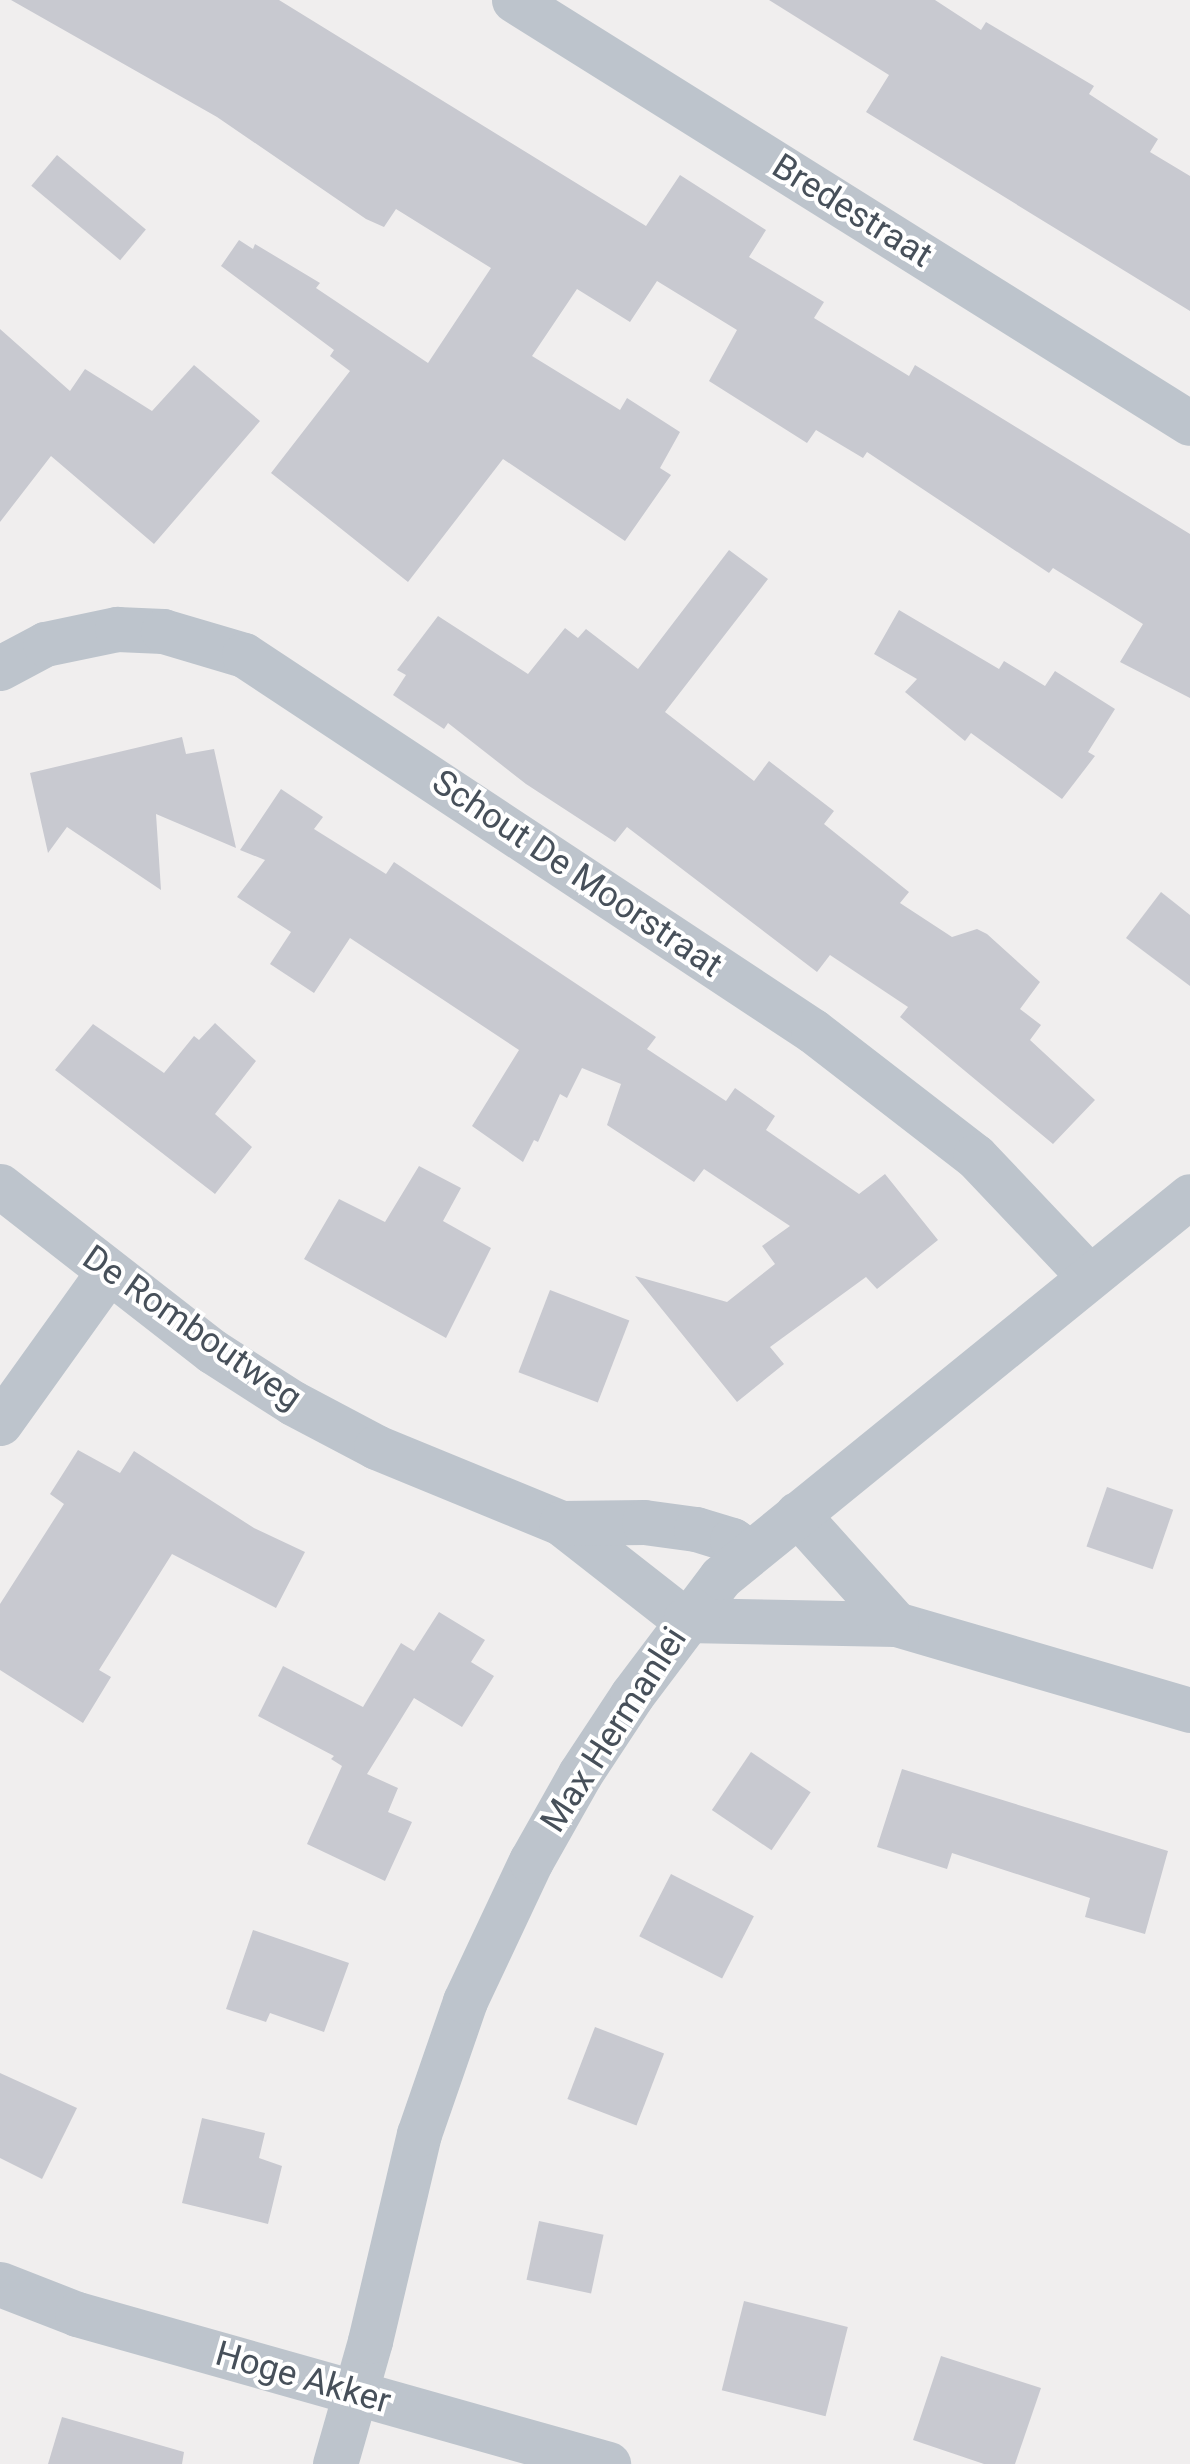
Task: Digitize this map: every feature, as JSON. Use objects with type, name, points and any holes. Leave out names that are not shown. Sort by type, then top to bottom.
[{"type":"street","name":"Bredestraat","points":[[514,0],[1190,423]]},
{"type":"street","name":"Schout De Moorstraat","points":[[0,668],[45,644],[117,628],[163,631],[211,642],[244,655],[813,1032],[976,1156],[1089,1276]]},
{"type":"street","name":"De Romboutweg","points":[[0,1186],[212,1351],[293,1403],[376,1447],[561,1523],[686,1620]]},
{"type":"street","name":"Max Hermanlei","points":[[334,2464],[419,2134],[465,2001],[531,1861],[580,1774],[686,1620],[721,1577],[1190,1196]]},
{"type":"street","points":[[0,1423],[108,1272]]},
{"type":"street","points":[[797,1514],[896,1624]]},
{"type":"street","name":"De Romboutweg","points":[[561,1523],[644,1522],[732,1540],[750,1552]]},
{"type":"street","points":[[686,1620],[896,1624],[1190,1710]]},
{"type":"street","name":"Hoge Akker","points":[[0,2284],[77,2314],[608,2464]]},
{"type":"building","points":[[11,0],[279,0],[646,226],[680,175],[766,230],[749,257],[824,302],[814,318],[909,376],[915,365],[1190,534],[1190,698],[1120,662],[1143,624],[1053,568],[1049,573],[867,452],[863,458],[816,430],[807,443],[709,381],[737,330],[657,281],[630,322],[577,289],[532,356],[620,410],[627,398],[680,432],[660,468],[671,475],[625,541],[503,459],[408,582],[271,473],[350,371],[330,356],[334,350],[221,266],[239,240],[253,249],[255,244],[320,283],[316,288],[428,363],[491,268],[396,209],[384,227],[366,219],[217,117]]},
{"type":"building","points":[[769,0],[935,0],[981,30],[986,22],[1094,86],[1089,94],[1158,139],[1150,152],[1190,176],[1190,311],[866,112],[889,75]]},
{"type":"building","points":[[57,155],[146,230],[120,260],[31,186]]},
{"type":"building","points":[[0,329],[70,391],[85,369],[152,411],[194,365],[260,421],[154,544],[51,456],[0,522]]},
{"type":"building","points":[[729,550],[768,579],[665,712],[754,781],[769,761],[834,811],[824,824],[909,892],[900,903],[952,937],[977,929],[987,934],[1040,982],[1020,1009],[1041,1025],[1030,1040],[1095,1100],[1053,1144],[900,1017],[908,1007],[830,955],[817,972],[627,827],[615,842],[526,784],[448,723],[444,729],[393,695],[406,675],[397,670],[438,616],[528,674],[565,628],[578,638],[586,629],[638,669]]},
{"type":"building","points":[[899,610],[999,669],[1004,661],[1045,686],[1055,671],[1115,709],[1088,752],[1095,756],[1062,799],[971,733],[965,741],[905,692],[917,679],[874,654]]},
{"type":"building","points":[[182,737],[186,754],[214,749],[236,848],[156,814],[161,890],[67,827],[48,853],[30,773]]},
{"type":"building","points":[[281,789],[323,817],[314,829],[386,874],[394,862],[656,1037],[647,1049],[726,1101],[735,1088],[775,1116],[766,1130],[859,1194],[885,1174],[938,1240],[877,1289],[866,1277],[770,1347],[784,1364],[737,1402],[635,1276],[727,1302],[775,1264],[762,1246],[790,1226],[704,1169],[694,1182],[607,1125],[621,1084],[582,1068],[567,1098],[560,1094],[538,1142],[534,1140],[523,1162],[472,1126],[519,1050],[350,938],[314,993],[270,964],[291,932],[237,897],[265,860],[240,850]]},
{"type":"building","points":[[1161,892],[1190,915],[1190,986],[1126,938]]},
{"type":"building","points":[[215,1023],[256,1061],[215,1114],[252,1147],[215,1194],[55,1070],[93,1024],[164,1073],[194,1036],[199,1040]]},
{"type":"building","points":[[419,1166],[461,1188],[443,1221],[491,1248],[446,1338],[304,1259],[339,1199],[385,1222]]},
{"type":"building","points":[[550,1290],[629,1320],[598,1403],[518,1372]]},
{"type":"building","points":[[78,1450],[120,1473],[134,1451],[254,1528],[305,1552],[276,1608],[172,1554],[99,1670],[111,1677],[83,1723],[0,1670],[0,1604],[64,1504],[50,1494]]},
{"type":"building","points":[[1107,1487],[1173,1510],[1153,1569],[1086,1547]]},
{"type":"building","points":[[439,1612],[485,1640],[471,1662],[494,1676],[462,1727],[414,1698],[367,1774],[398,1788],[388,1812],[412,1822],[385,1881],[307,1844],[342,1766],[331,1759],[334,1756],[258,1716],[283,1666],[363,1707],[401,1643],[414,1651]]},
{"type":"building","points":[[751,1752],[811,1792],[772,1850],[712,1810]]},
{"type":"building","points":[[902,1769],[1168,1851],[1145,1934],[1085,1917],[1090,1898],[952,1853],[947,1869],[877,1847]]},
{"type":"building","points":[[671,1874],[754,1916],[722,1979],[639,1936]]},
{"type":"building","points":[[253,1930],[349,1963],[324,2032],[270,2013],[266,2022],[226,2009]]},
{"type":"building","points":[[595,2027],[664,2054],[636,2125],[567,2099]]},
{"type":"building","points":[[0,2073],[77,2108],[42,2179],[0,2158]]},
{"type":"building","points":[[202,2118],[265,2133],[259,2158],[282,2166],[268,2224],[182,2203]]},
{"type":"building","points":[[539,2221],[604,2235],[591,2293],[527,2280]]},
{"type":"building","points":[[744,2301],[848,2327],[826,2416],[722,2390]]},
{"type":"building","points":[[941,2356],[1041,2388],[1015,2464],[984,2464],[913,2440]]},
{"type":"building","points":[[62,2417],[184,2452],[182,2464],[48,2464]]}]
